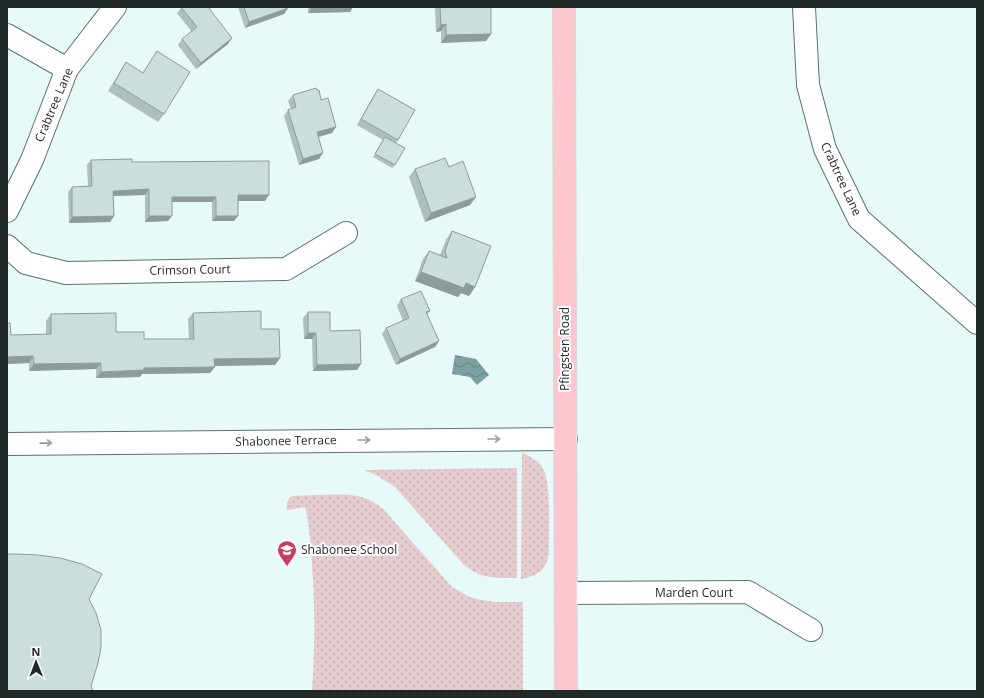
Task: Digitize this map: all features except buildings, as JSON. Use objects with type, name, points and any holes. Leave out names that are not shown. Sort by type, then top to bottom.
[{"type":"main road","name":"Pfingsten Road","points":[[564,7],[566,691]]},
{"type":"street","name":"Crabtree Lane","points":[[7,211],[32,160],[67,69],[115,7]]},
{"type":"street","name":"Crabtree Lane","points":[[804,7],[808,85],[825,149],[859,220],[977,323]]},
{"type":"street","points":[[7,35],[67,69]]},
{"type":"street","name":"Crimson Court","points":[[7,246],[26,263],[66,273],[286,269],[346,233]]},
{"type":"street","name":"Shabonee Terrace","points":[[7,444],[566,439]]},
{"type":"street","name":"Marden Court","points":[[566,593],[748,592],[811,630]]},
{"type":"shaded area","points":[[522,452],[540,464],[547,480],[549,505],[549,551],[547,563],[541,571],[527,578],[521,579]]},
{"type":"shaded area","points":[[517,468],[517,578],[488,577],[469,569],[395,487],[378,476],[366,471],[366,470]]},
{"type":"shaded area","points":[[352,495],[377,504],[385,511],[452,587],[470,597],[481,600],[495,602],[522,602],[523,691],[312,691],[314,603],[310,537],[305,507],[287,510],[287,506],[288,501],[292,496]]},
{"type":"water","points":[[455,355],[476,359],[489,375],[477,385],[470,377],[452,374]]},
{"type":"place","name":"Shabonee School","points":[[287,567]]}]
